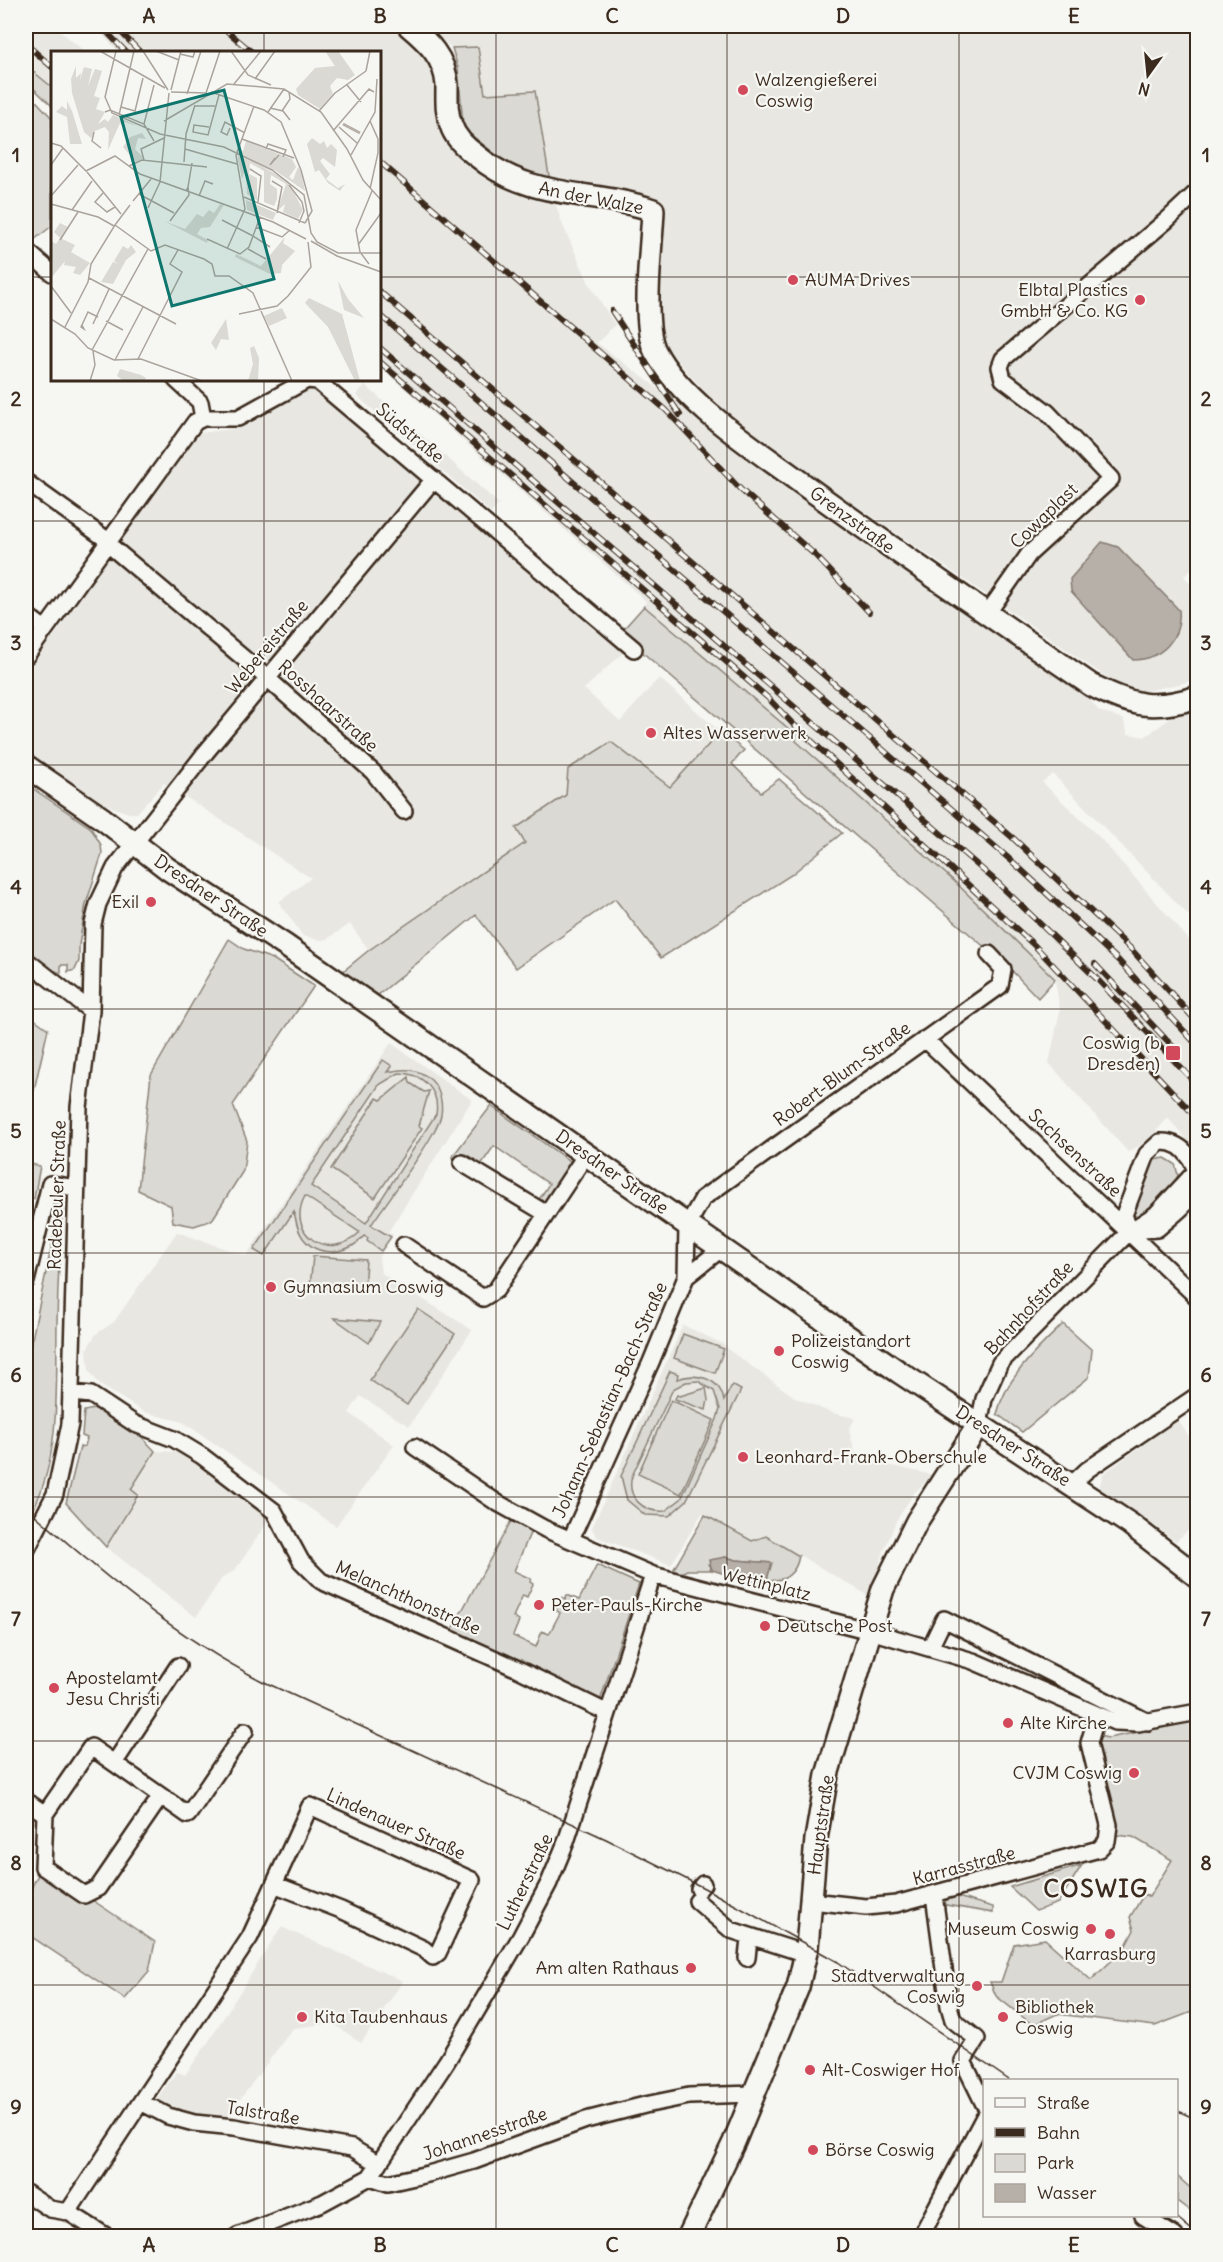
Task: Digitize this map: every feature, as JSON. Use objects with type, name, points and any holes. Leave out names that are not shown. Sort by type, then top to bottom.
[{"type":"main road","name":"An der Walze","points":[[409,26],[434,48],[441,62],[447,83],[446,111],[453,134],[492,169],[525,185],[558,193],[628,202],[653,210]]},
{"type":"main road","name":"Grenzstraße","points":[[653,210],[650,330],[655,350],[693,399],[726,428],[901,555],[1091,685],[1123,702],[1142,706],[1170,706],[1197,697]]},
{"type":"main road","name":"Dresdner Straße","points":[[26,766],[135,844],[587,1154],[687,1226],[1130,1524],[1197,1577]]},
{"type":"main road","name":"Hauptstraße","points":[[689,2236],[755,2094],[798,1987],[806,1954],[817,1830],[827,1775],[883,1589],[902,1548],[979,1424]]},
{"type":"street","name":"Cowaplast","points":[[987,614],[1029,554],[1111,479],[1047,412],[1003,379],[1000,367],[1003,359],[1167,220],[1197,191]]},
{"type":"street","points":[[29,253],[51,272]]},
{"type":"street","points":[[26,656],[109,543],[180,439],[195,422],[203,418],[200,402],[177,381]]},
{"type":"street","name":"Südstraße","points":[[203,418],[238,418],[296,384],[317,381],[634,649]]},
{"type":"street","name":"Webereistraße","points":[[135,844],[266,677],[434,479]]},
{"type":"street","name":"Rosshaarstraße","points":[[26,482],[109,543],[266,677],[373,772],[404,811]]},
{"type":"street","points":[[26,615],[45,628]]},
{"type":"street","name":"Radebeuler Straße","points":[[26,1551],[55,1494],[68,1436],[72,1393],[79,1107],[91,1011],[93,924],[98,904],[115,868],[135,844]]},
{"type":"street","name":"Robert-Blum-Straße","points":[[687,1226],[704,1198],[1000,986],[1003,969],[989,954]]},
{"type":"street","points":[[26,960],[91,1011]]},
{"type":"street","name":"Sachsenstraße","points":[[925,1039],[1130,1231],[1197,1298]]},
{"type":"street","points":[[1160,1142],[1168,1142],[1180,1147],[1190,1156],[1195,1172],[1193,1193],[1157,1229],[1130,1231],[1124,1215],[1150,1148],[1160,1142]]},
{"type":"street","points":[[404,1245],[483,1298],[496,1290],[587,1154]]},
{"type":"street","points":[[462,1162],[545,1214]]},
{"type":"street","points":[[26,1281],[50,1184],[76,1188]]},
{"type":"street","name":"Johann-Sebastian-Bach-Straße","points":[[571,1539],[651,1362],[686,1277],[687,1226]]},
{"type":"street","name":"Bahnhofstraße","points":[[979,1424],[984,1399],[1000,1364],[1130,1231]]},
{"type":"street","name":"Johann-Sebastian-Bach-Straße","points":[[686,1277],[721,1249]]},
{"type":"street","name":"Melanchthonstraße","points":[[72,1393],[91,1395],[135,1424],[180,1443],[274,1510],[301,1561],[321,1581],[518,1669],[608,1713]]},
{"type":"street","points":[[1071,1485],[1087,1470],[1197,1395]]},
{"type":"street","name":"Wettinplatz","points":[[415,1448],[496,1502],[544,1528],[653,1575],[930,1648],[1015,1678],[1115,1722],[1148,1722],[1197,1712]]},
{"type":"street","name":"Lutherstraße","points":[[370,2177],[447,2061],[549,1883],[574,1824],[653,1575]]},
{"type":"street","points":[[930,1648],[944,1619],[1148,1722]]},
{"type":"street","points":[[114,1762],[178,1666]]},
{"type":"street","name":"Karrasstraße","points":[[811,1901],[866,1907],[934,1895],[1099,1849],[1107,1840],[1109,1826],[1089,1743],[1097,1715]]},
{"type":"street","points":[[161,1796],[98,1888],[84,1895],[42,1867],[45,1814],[91,1747],[189,1815],[245,1731]]},
{"type":"street","points":[[26,1801],[45,1814]]},
{"type":"street","name":"Lindenauer Straße","points":[[68,2212],[250,1937],[276,1885],[310,1806],[472,1880],[438,1953],[433,1957],[424,1949],[341,1910],[276,1885]]},
{"type":"street","points":[[700,1892],[730,1930],[749,1938],[806,1954]]},
{"type":"street","points":[[934,1895],[949,2006],[953,2020],[977,2039],[963,2061],[983,2102]]},
{"type":"street","points":[[747,1958],[749,1938]]},
{"type":"street","name":"Johannesstraße","points":[[370,2177],[388,2183],[428,2174],[474,2161],[586,2120],[645,2104],[689,2096],[755,2094]]},
{"type":"street","name":"Talstraße","points":[[141,2102],[168,2116],[194,2123],[234,2127],[352,2148],[379,2164]]},
{"type":"street","points":[[921,2236],[983,2120]]},
{"type":"street","points":[[237,2236],[322,2202],[370,2177]]},
{"type":"street","points":[[26,2193],[50,2209],[68,2212],[106,2236]]},
{"type":"street","points":[[1145,2217],[1175,2236]]},
{"type":"shaded area","points":[[26,26],[54,26],[84,51],[51,51],[51,86],[26,65]]},
{"type":"shaded area","points":[[94,26],[398,26],[427,51],[469,161],[507,188],[530,197],[554,200],[563,226],[589,283],[615,325],[597,343],[797,492],[1080,688],[1099,711],[1123,719],[1128,734],[1145,737],[1176,714],[1197,708],[1197,924],[1053,774],[1042,782],[1100,838],[1197,949],[1197,1134],[1189,1142],[1168,1118],[1146,1142],[1128,1152],[1049,1063],[1060,1011],[1055,979],[796,741],[796,735],[644,606],[646,601],[381,368],[381,51],[118,51]]},
{"type":"shaded area","points":[[424,26],[1197,26],[1198,565],[1184,576],[1197,593],[1197,680],[1131,694],[762,441],[713,401],[667,349],[656,320],[647,201],[621,190],[550,182],[485,94],[478,47],[452,48]]},
{"type":"shaded area","points":[[320,381],[333,381],[626,650],[584,689],[620,722],[659,678],[720,732],[670,787],[611,742],[568,769],[566,795],[516,828],[526,842],[369,950],[350,924],[327,939],[319,940],[303,936],[279,902],[311,878],[164,783],[137,813],[129,813],[104,804],[26,751],[26,621],[52,639],[190,441],[200,433],[240,428]]},
{"type":"shaded area","points":[[365,385],[499,504],[491,513],[356,395]]},
{"type":"shaded area","name":"Gymnasium Coswig","points":[[391,1043],[472,1100],[388,1232],[393,1235],[379,1257],[381,1273],[472,1330],[409,1426],[360,1396],[349,1413],[394,1445],[336,1526],[183,1422],[144,1412],[99,1384],[89,1370],[87,1349],[96,1334],[114,1322],[177,1232],[246,1256]]},
{"type":"shaded area","name":"Leonhard-Frank-Oberschule","points":[[683,1325],[725,1345],[730,1351],[796,1398],[832,1413],[855,1418],[849,1430],[855,1452],[869,1461],[933,1475],[914,1493],[896,1521],[883,1553],[871,1597],[766,1536],[752,1541],[702,1513],[671,1565],[597,1537],[592,1528]]},
{"type":"shaded area","points":[[1178,1420],[1197,1449],[1198,1522],[1176,1541],[1099,1488],[1103,1474]]},
{"type":"shaded area","points":[[155,1451],[180,1452],[242,1492],[271,1517],[235,1570],[222,1578],[196,1617],[106,1547],[138,1495],[130,1489]]},
{"type":"shaded area","name":"Kita Taubenhaus","points":[[281,1927],[403,1981],[361,2043],[333,2023],[293,2028],[227,2117],[186,2115],[155,2101],[177,2072],[185,2075]]},
{"type":"green space","points":[[478,47],[485,94],[535,91],[550,182],[504,161],[470,134],[463,124],[458,68],[452,48]]},
{"type":"green space","points":[[30,69],[51,86],[51,105],[26,81]]},
{"type":"green space","points":[[26,90],[51,117],[51,227],[26,246]]},
{"type":"green space","points":[[644,606],[796,735],[796,741],[954,881],[1055,979],[1038,998],[991,949],[988,950],[620,633]]},
{"type":"green space","points":[[720,732],[744,750],[732,764],[761,792],[779,779],[842,833],[791,875],[661,958],[615,899],[516,968],[476,915],[378,995],[341,973],[369,950],[525,843],[516,828],[566,795],[568,769],[611,742],[670,787]]},
{"type":"green space","points":[[26,784],[91,828],[101,845],[102,854],[86,904],[79,945],[79,961],[75,970],[68,972],[68,965],[61,965],[61,973],[50,969],[26,951]]},
{"type":"green space","points":[[229,939],[244,949],[273,959],[314,986],[233,1105],[247,1141],[243,1171],[212,1220],[194,1226],[173,1222],[171,1206],[138,1190],[151,1075]]},
{"type":"green space","points":[[26,1013],[48,1029],[26,1125]]},
{"type":"green space","points":[[383,1060],[392,1066],[388,1072],[411,1070],[431,1080],[440,1096],[441,1115],[421,1153],[371,1225],[391,1237],[381,1251],[364,1236],[358,1242],[342,1250],[334,1252],[317,1249],[301,1235],[294,1211],[264,1256],[254,1250]],"holes":[[[399,1073],[415,1076],[428,1085],[435,1097],[436,1114],[366,1223],[311,1186],[379,1085]],[[305,1196],[359,1232],[359,1233],[347,1242],[335,1245],[313,1240],[305,1232],[301,1222],[300,1210]]]},
{"type":"green space","points":[[409,1077],[410,1083],[424,1092],[429,1091],[419,1126],[422,1128],[375,1198],[331,1169],[377,1098],[381,1100]]},
{"type":"green space","points":[[491,1106],[578,1167],[545,1213],[538,1201],[549,1184],[494,1146],[476,1172],[452,1157]]},
{"type":"green space","points":[[1165,1158],[1175,1164],[1178,1175],[1175,1182],[1138,1219],[1130,1212],[1146,1170],[1154,1160]]},
{"type":"green space","points":[[26,1163],[40,1166],[34,1199],[26,1197]]},
{"type":"green space","points":[[55,1187],[64,1189],[58,1289],[55,1417],[49,1464],[34,1508],[26,1501],[26,1357],[28,1358],[60,1206],[50,1202]]},
{"type":"green space","points":[[313,1256],[366,1260],[364,1291],[310,1287]]},
{"type":"green space","points":[[418,1309],[455,1334],[407,1405],[370,1380]]},
{"type":"green space","points":[[334,1318],[380,1322],[369,1343]]},
{"type":"green space","points":[[1063,1324],[1092,1350],[1089,1377],[1022,1432],[997,1414],[1001,1401],[1015,1376]]},
{"type":"green space","points":[[683,1334],[724,1349],[715,1373],[674,1358]]},
{"type":"green space","points":[[670,1371],[678,1374],[677,1379],[692,1376],[713,1382],[722,1393],[724,1401],[732,1385],[741,1390],[686,1501],[669,1516],[645,1515],[627,1500],[621,1476]],"holes":[[[698,1381],[714,1391],[720,1409],[717,1419],[681,1499],[665,1511],[643,1506],[634,1497],[632,1476],[673,1389],[686,1382]]]},
{"type":"green space","points":[[706,1388],[708,1400],[706,1410],[675,1399],[677,1395]]},
{"type":"green space","points":[[671,1400],[714,1420],[681,1494],[638,1474]]},
{"type":"green space","points":[[99,1408],[139,1434],[155,1451],[131,1489],[138,1495],[106,1547],[66,1503],[80,1447],[85,1446],[87,1438],[82,1436],[84,1411]]},
{"type":"green space","points":[[705,1515],[752,1541],[766,1536],[799,1556],[798,1562],[789,1575],[773,1580],[767,1579],[771,1563],[726,1557],[708,1564],[712,1570],[687,1570],[668,1579]]},
{"type":"green space","points":[[511,1521],[531,1531],[514,1571],[531,1579],[530,1582],[533,1584],[527,1597],[523,1595],[513,1617],[519,1621],[513,1636],[536,1647],[542,1631],[549,1634],[560,1613],[556,1610],[562,1597],[565,1599],[567,1595],[579,1600],[597,1565],[639,1584],[600,1701],[451,1631]]},
{"type":"green space","points":[[1191,1722],[1198,1734],[1197,2010],[1155,2026],[1057,2014],[1033,2025],[996,1996],[990,1982],[1001,1982],[1014,1944],[1045,1939],[1091,1980],[1124,1949],[1134,1930],[1130,1917],[1144,1894],[1149,1897],[1172,1860],[1133,1837],[1116,1835],[1095,1735],[1108,1738]]},
{"type":"green space","points":[[1082,1865],[1058,1903],[1036,1911],[1010,1887]]},
{"type":"green space","points":[[43,1867],[155,1942],[149,1971],[125,1999],[26,1933],[28,1898]]},
{"type":"green space","points":[[954,1896],[993,1907],[993,1913],[946,1905],[945,1899]]},
{"type":"green space","points":[[1178,2177],[1197,2194],[1197,2216],[1178,2202]]},
{"type":"water","points":[[1102,542],[1118,547],[1179,610],[1177,630],[1168,646],[1161,652],[1133,660],[1071,591],[1070,579]]},
{"type":"water","points":[[726,1557],[772,1563],[767,1579],[761,1583],[745,1579],[734,1572],[728,1575],[712,1570],[709,1560]]},
{"type":"tram line","points":[[26,1507],[138,1601],[229,1663],[262,1681],[606,1839],[706,1889],[838,1962],[1008,2079]]},
{"type":"tram line","points":[[1178,2111],[1198,2120]]},
{"type":"tram line","points":[[1176,2217],[1198,2235]]},
{"type":"railway","points":[[101,26],[125,51]]},
{"type":"railway","points":[[115,26],[139,51]]},
{"type":"railway","points":[[221,26],[251,51]]},
{"type":"railway","points":[[26,44],[51,66]]},
{"type":"railway","points":[[381,163],[666,410],[740,489],[815,555],[869,612]]},
{"type":"railway","points":[[381,293],[1013,838],[1131,949],[1198,1023]]},
{"type":"railway","points":[[612,311],[680,415]]},
{"type":"railway","points":[[381,316],[1014,863],[1118,960],[1198,1046]]},
{"type":"railway","points":[[381,349],[998,883],[1097,979],[1198,1086]]},
{"type":"railway","points":[[381,363],[768,698],[792,723],[1035,946],[1198,1119]]},
{"type":"railway","points":[[1095,964],[1177,1051]]},
{"type":"place","name":"Walzengießerei Coswig","points":[[743,90]]},
{"type":"place","name":"AUMA Drives","points":[[793,280]]},
{"type":"place","name":"Elbtal Plastics GmbH & Co. KG","points":[[1140,300]]},
{"type":"place","name":"Altes Wasserwerk","points":[[651,733]]},
{"type":"place","name":"Exil","points":[[151,902]]},
{"type":"place","name":"Coswig (b Dresden)","points":[[1173,1053]]},
{"type":"place","name":"Gymnasium Coswig","points":[[271,1287]]},
{"type":"place","name":"Polizeistandort Coswig","points":[[779,1351]]},
{"type":"place","name":"Leonhard-Frank-Oberschule","points":[[743,1457]]},
{"type":"place","name":"Peter-Pauls-Kirche","points":[[539,1605]]},
{"type":"place","name":"Deutsche Post","points":[[765,1626]]},
{"type":"place","name":"Apostelamt Jesu Christi","points":[[54,1688]]},
{"type":"place","name":"Alte Kirche","points":[[1008,1723]]},
{"type":"place","name":"CVJM Coswig","points":[[1134,1773]]},
{"type":"place","name":"Museum Coswig","points":[[1091,1929]]},
{"type":"place","name":"Karrasburg","points":[[1110,1934]]},
{"type":"place","name":"Am alten Rathaus","points":[[691,1968]]},
{"type":"place","name":"Stadtverwaltung Coswig","points":[[977,1986]]},
{"type":"place","name":"Kita Taubenhaus","points":[[302,2017]]},
{"type":"place","name":"Bibliothek Coswig","points":[[1003,2017]]},
{"type":"place","name":"Alt-Coswiger Hof","points":[[810,2070]]},
{"type":"place","name":"Börse Coswig","points":[[813,2150]]},
{"type":"district","name":"COSWIG","points":[[1096,1889]]}]
